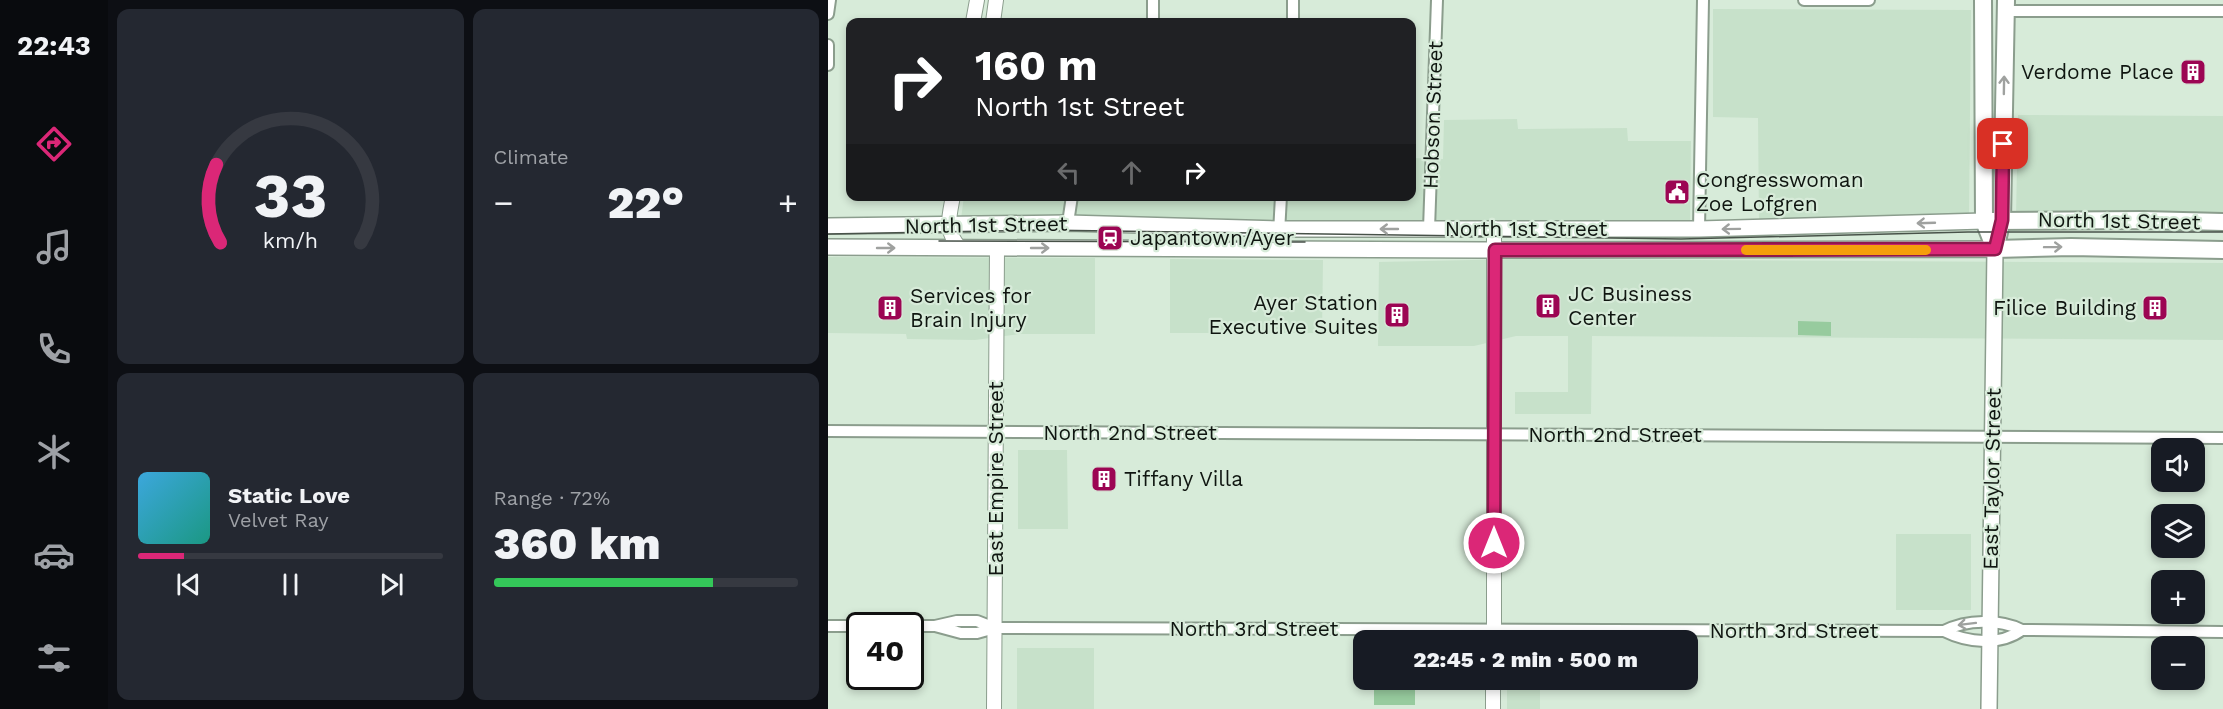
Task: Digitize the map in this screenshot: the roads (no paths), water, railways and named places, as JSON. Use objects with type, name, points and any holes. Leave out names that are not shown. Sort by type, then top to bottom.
[{"type":"main road","points":[[1983,0],[1984,221],[1995,249]]},
{"type":"main road","points":[[1995,249],[2002,220],[2006,5]]},
{"type":"main road","name":"North 1st Street","points":[[828,226],[1068,223],[1279,229],[1429,230],[1700,229],[2002,220],[2223,222]]},
{"type":"main road","name":"North 1st Street","points":[[828,247],[1495,250],[2071,247],[2223,250]]},
{"type":"main road","name":"East Taylor Street","points":[[1989,709],[1995,249]]},
{"type":"street","points":[[828,14],[830,0]]},
{"type":"street","points":[[974,18],[977,0]]},
{"type":"street","points":[[994,18],[996,0]]},
{"type":"street","points":[[1153,18],[1154,0]]},
{"type":"street","points":[[1293,0],[1293,18]]},
{"type":"street","name":"Hobson Street","points":[[1429,230],[1437,0]]},
{"type":"street","points":[[1700,229],[1702,0]]},
{"type":"street","points":[[1804,0],[1869,0]]},
{"type":"street","points":[[2006,5],[2223,11]]},
{"type":"street","points":[[828,45],[828,65]]},
{"type":"street","points":[[952,201],[948,226],[960,248]]},
{"type":"street","points":[[1068,223],[1071,201]]},
{"type":"street","points":[[1281,201],[1279,229],[1288,249]]},
{"type":"street","points":[[1494,228],[1494,630]]},
{"type":"street","name":"East Empire Street","points":[[994,709],[997,248]]},
{"type":"street","name":"North 2nd Street","points":[[828,431],[2223,438]]},
{"type":"street","name":"North 3rd Street","points":[[1944,632],[1956,625],[1990,621],[2022,630],[2223,632]]},
{"type":"street","points":[[828,626],[846,626]]},
{"type":"street","name":"North 3rd Street","points":[[924,626],[935,626],[961,633],[977,633],[995,628],[1353,633]]},
{"type":"street","name":"North 3rd Street","points":[[1698,634],[1944,632],[1956,637],[1990,642],[2022,630]]},
{"type":"street","points":[[1493,709],[1494,690]]},
{"type":"tram line","points":[[828,234],[1039,230],[1681,239],[1968,232],[2223,232]]},
{"type":"tram line","points":[[939,241],[1305,242]]},
{"type":"place","name":"Verdome Place","points":[[2193,72]]},
{"type":"place","name":"Congresswoman Zoe Lofgren","points":[[1677,192]]},
{"type":"place","name":"Japantown/Ayer","points":[[1110,238]]},
{"type":"place","name":"JC Business Center","points":[[1548,306]]},
{"type":"place","name":"Services for Brain Injury","points":[[890,308]]},
{"type":"place","name":"Filice Building","points":[[2155,308]]},
{"type":"place","name":"Ayer Station Executive Suites","points":[[1397,315]]},
{"type":"place","name":"Tiffany Villa","points":[[1104,479]]}]
